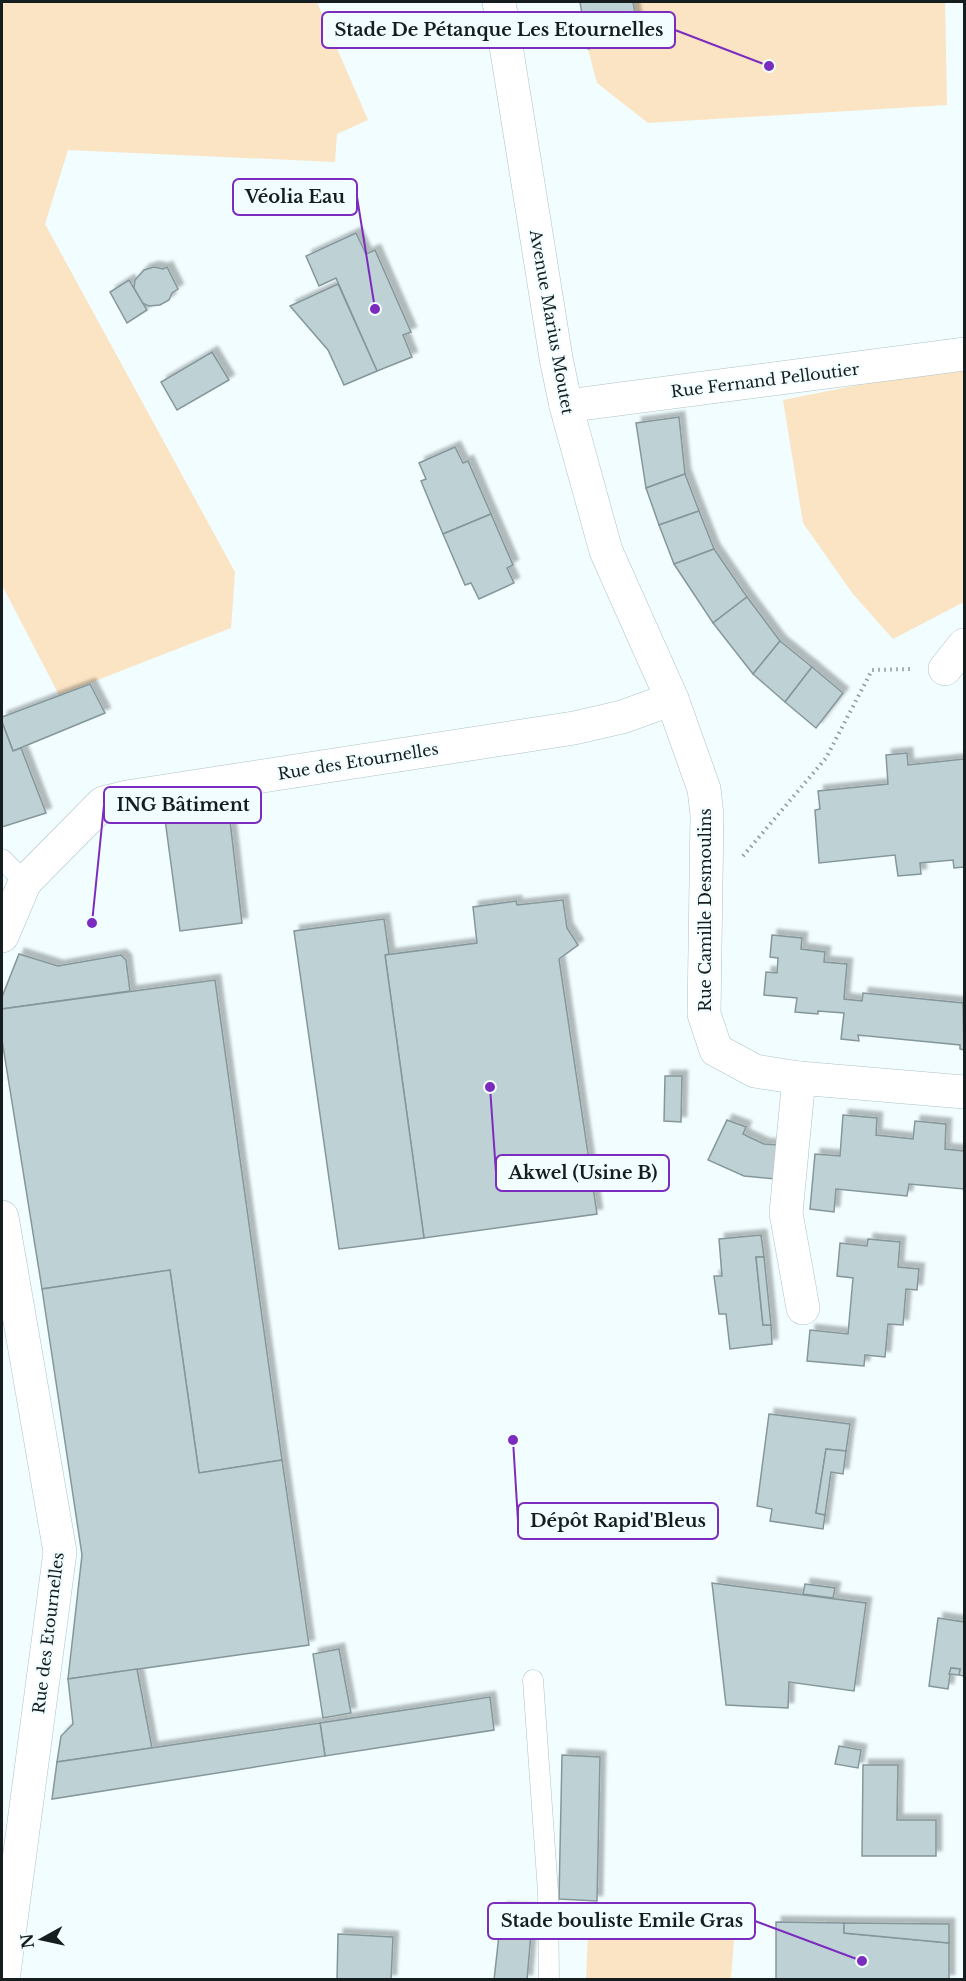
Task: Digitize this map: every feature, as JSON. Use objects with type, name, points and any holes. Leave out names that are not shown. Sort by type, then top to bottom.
[{"type":"street","name":"Avenue Marius Moutet","points":[[499,2],[554,346],[566,406],[606,550],[672,699]]},
{"type":"street","name":"Rue Fernand Pelloutier","points":[[566,406],[964,354]]},
{"type":"street","name":"Rue des Etournelles","points":[[2,936],[25,882],[103,803],[127,797],[574,728],[622,717],[672,699]]},
{"type":"street","name":"Rue Camille Desmoulins","points":[[672,699],[704,789],[707,815],[704,1014],[716,1050],[755,1071],[799,1078],[964,1092]]},
{"type":"street","points":[[799,1078],[786,1214],[803,1308]]},
{"type":"street","name":"Rue des Etournelles","points":[[2,1217],[60,1552],[3,1980]]},
{"type":"lane","points":[[2,859],[25,882]]},
{"type":"lane","points":[[533,1680],[548,1892],[549,1980]]},
{"type":"path","points":[[705,900],[826,758],[872,670],[955,657]]},
{"type":"shaded area","points":[[2,2],[317,2],[368,120],[337,134],[335,162],[68,150],[45,224],[235,572],[231,628],[59,695],[2,585]]},
{"type":"shaded area","points":[[633,2],[945,2],[947,105],[648,123],[597,83],[588,49],[639,40]]},
{"type":"shaded area","points":[[964,364],[964,602],[893,639],[853,594],[803,523],[783,400]]},
{"type":"shaded area","points":[[588,1933],[734,1940],[731,1979],[586,1979]]},
{"type":"building","points":[[580,2],[633,2],[640,40],[588,49]]},
{"type":"building","points":[[356,233],[366,254],[375,250],[411,332],[403,335],[412,357],[377,371],[336,278],[319,286],[306,256]]},
{"type":"building","points":[[154,267],[163,269],[167,267],[178,289],[172,293],[169,300],[160,305],[149,306],[142,303],[134,288],[135,280],[144,270]]},
{"type":"building","points":[[129,280],[147,310],[127,323],[110,292]]},
{"type":"building","points":[[338,284],[377,371],[344,385],[328,350],[290,306]]},
{"type":"building","points":[[212,352],[229,380],[177,410],[161,382]]},
{"type":"building","points":[[679,417],[685,474],[646,488],[636,423]]},
{"type":"building","points":[[455,447],[463,463],[468,461],[491,514],[443,534],[421,481],[426,479],[419,463]]},
{"type":"building","points":[[685,474],[699,511],[659,525],[646,488]]},
{"type":"building","points":[[699,511],[714,549],[674,564],[659,525]]},
{"type":"building","points":[[491,514],[513,565],[507,568],[514,583],[479,599],[471,583],[465,585],[443,534]]},
{"type":"building","points":[[714,549],[747,597],[713,623],[674,564]]},
{"type":"building","points":[[747,597],[780,641],[753,674],[713,623]]},
{"type":"building","points":[[780,641],[812,667],[785,702],[753,674]]},
{"type":"building","points":[[812,667],[843,693],[816,728],[785,702]]},
{"type":"building","points":[[90,684],[105,713],[13,751],[2,717]]},
{"type":"building","points":[[2,722],[13,751],[21,748],[46,813],[2,827]]},
{"type":"building","points":[[907,753],[908,765],[964,759],[964,867],[954,868],[953,860],[920,863],[921,874],[898,876],[895,855],[819,863],[815,810],[820,809],[818,791],[888,784],[886,755]]},
{"type":"building","points":[[228,804],[242,923],[180,931],[164,812]]},
{"type":"building","points":[[563,900],[567,928],[578,945],[559,959],[597,1214],[424,1238],[385,955],[477,943],[473,907],[516,901],[517,905]]},
{"type":"building","points":[[384,919],[389,954],[385,955],[424,1238],[339,1249],[294,931]]},
{"type":"building","points":[[772,935],[802,938],[801,949],[825,952],[824,962],[847,964],[844,999],[862,1001],[863,993],[963,1003],[964,1050],[960,1049],[960,1045],[858,1035],[859,1041],[841,1039],[844,1013],[795,1012],[797,998],[764,995],[766,972],[777,973],[778,958],[770,957]]},
{"type":"building","points":[[19,954],[58,966],[121,955],[126,960],[130,991],[2,1009],[2,997]]},
{"type":"building","points":[[215,980],[282,1460],[199,1473],[170,1270],[42,1289],[2,1040],[2,1009]]},
{"type":"building","points":[[665,1076],[682,1076],[681,1122],[664,1121]]},
{"type":"building","points":[[843,1115],[877,1118],[876,1135],[913,1139],[915,1121],[946,1124],[945,1149],[964,1151],[964,1189],[909,1184],[907,1196],[836,1189],[834,1212],[810,1209],[815,1154],[840,1156]]},
{"type":"building","points":[[727,1120],[746,1127],[743,1134],[749,1137],[764,1144],[779,1145],[775,1179],[744,1176],[708,1160]]},
{"type":"building","points":[[761,1235],[764,1257],[756,1257],[763,1325],[771,1325],[772,1344],[730,1349],[726,1314],[719,1314],[714,1276],[722,1276],[719,1239]]},
{"type":"building","points":[[868,1239],[900,1242],[898,1267],[919,1269],[917,1290],[906,1289],[903,1325],[888,1324],[885,1357],[865,1355],[864,1366],[807,1361],[810,1330],[848,1334],[853,1278],[837,1276],[840,1243],[867,1246]]},
{"type":"building","points":[[756,1257],[764,1257],[771,1325],[763,1325]]},
{"type":"building","points":[[170,1270],[199,1473],[282,1460],[309,1645],[68,1679],[82,1555],[42,1289]]},
{"type":"building","points":[[769,1414],[850,1424],[846,1451],[826,1449],[816,1513],[825,1515],[823,1529],[770,1521],[772,1509],[757,1506]]},
{"type":"building","points":[[826,1449],[846,1451],[843,1474],[831,1472],[825,1515],[816,1513]]},
{"type":"building","points":[[712,1583],[866,1603],[854,1691],[789,1682],[788,1708],[726,1705]]},
{"type":"building","points":[[805,1584],[835,1588],[833,1598],[803,1594]]},
{"type":"building","points":[[938,1618],[964,1622],[964,1676],[959,1675],[960,1669],[951,1668],[948,1689],[929,1686]]},
{"type":"building","points":[[339,1649],[351,1713],[323,1718],[313,1654]]},
{"type":"building","points":[[951,1668],[960,1669],[959,1675],[949,1674]]},
{"type":"building","points":[[137,1669],[152,1748],[57,1762],[61,1736],[73,1724],[68,1679]]},
{"type":"building","points":[[490,1697],[494,1730],[325,1756],[320,1723]]},
{"type":"building","points":[[320,1723],[325,1756],[52,1799],[57,1762]]},
{"type":"building","points":[[839,1746],[861,1750],[858,1768],[835,1764]]},
{"type":"building","points":[[562,1755],[600,1757],[597,1901],[559,1899]]},
{"type":"building","points":[[863,1765],[898,1765],[897,1820],[936,1820],[936,1856],[862,1856]]},
{"type":"building","points":[[502,1908],[533,1910],[527,1980],[494,1980]]},
{"type":"building","points":[[776,1922],[844,1923],[844,1933],[949,1943],[949,1980],[776,1980]]},
{"type":"building","points":[[844,1923],[949,1924],[949,1943],[844,1933]]},
{"type":"building","points":[[338,1934],[393,1937],[391,1980],[337,1980]]},
{"type":"place","name":"Stade De Pétanque Les Etournelles","points":[[769,66]]},
{"type":"place","name":"Véolia Eau","points":[[375,309]]},
{"type":"place","name":"ING Bâtiment","points":[[92,923]]},
{"type":"place","name":"Akwel (Usine B)","points":[[490,1087]]},
{"type":"place","name":"Dépôt Rapid'Bleus","points":[[513,1440]]},
{"type":"place","name":"Stade bouliste Emile Gras","points":[[862,1961]]}]
